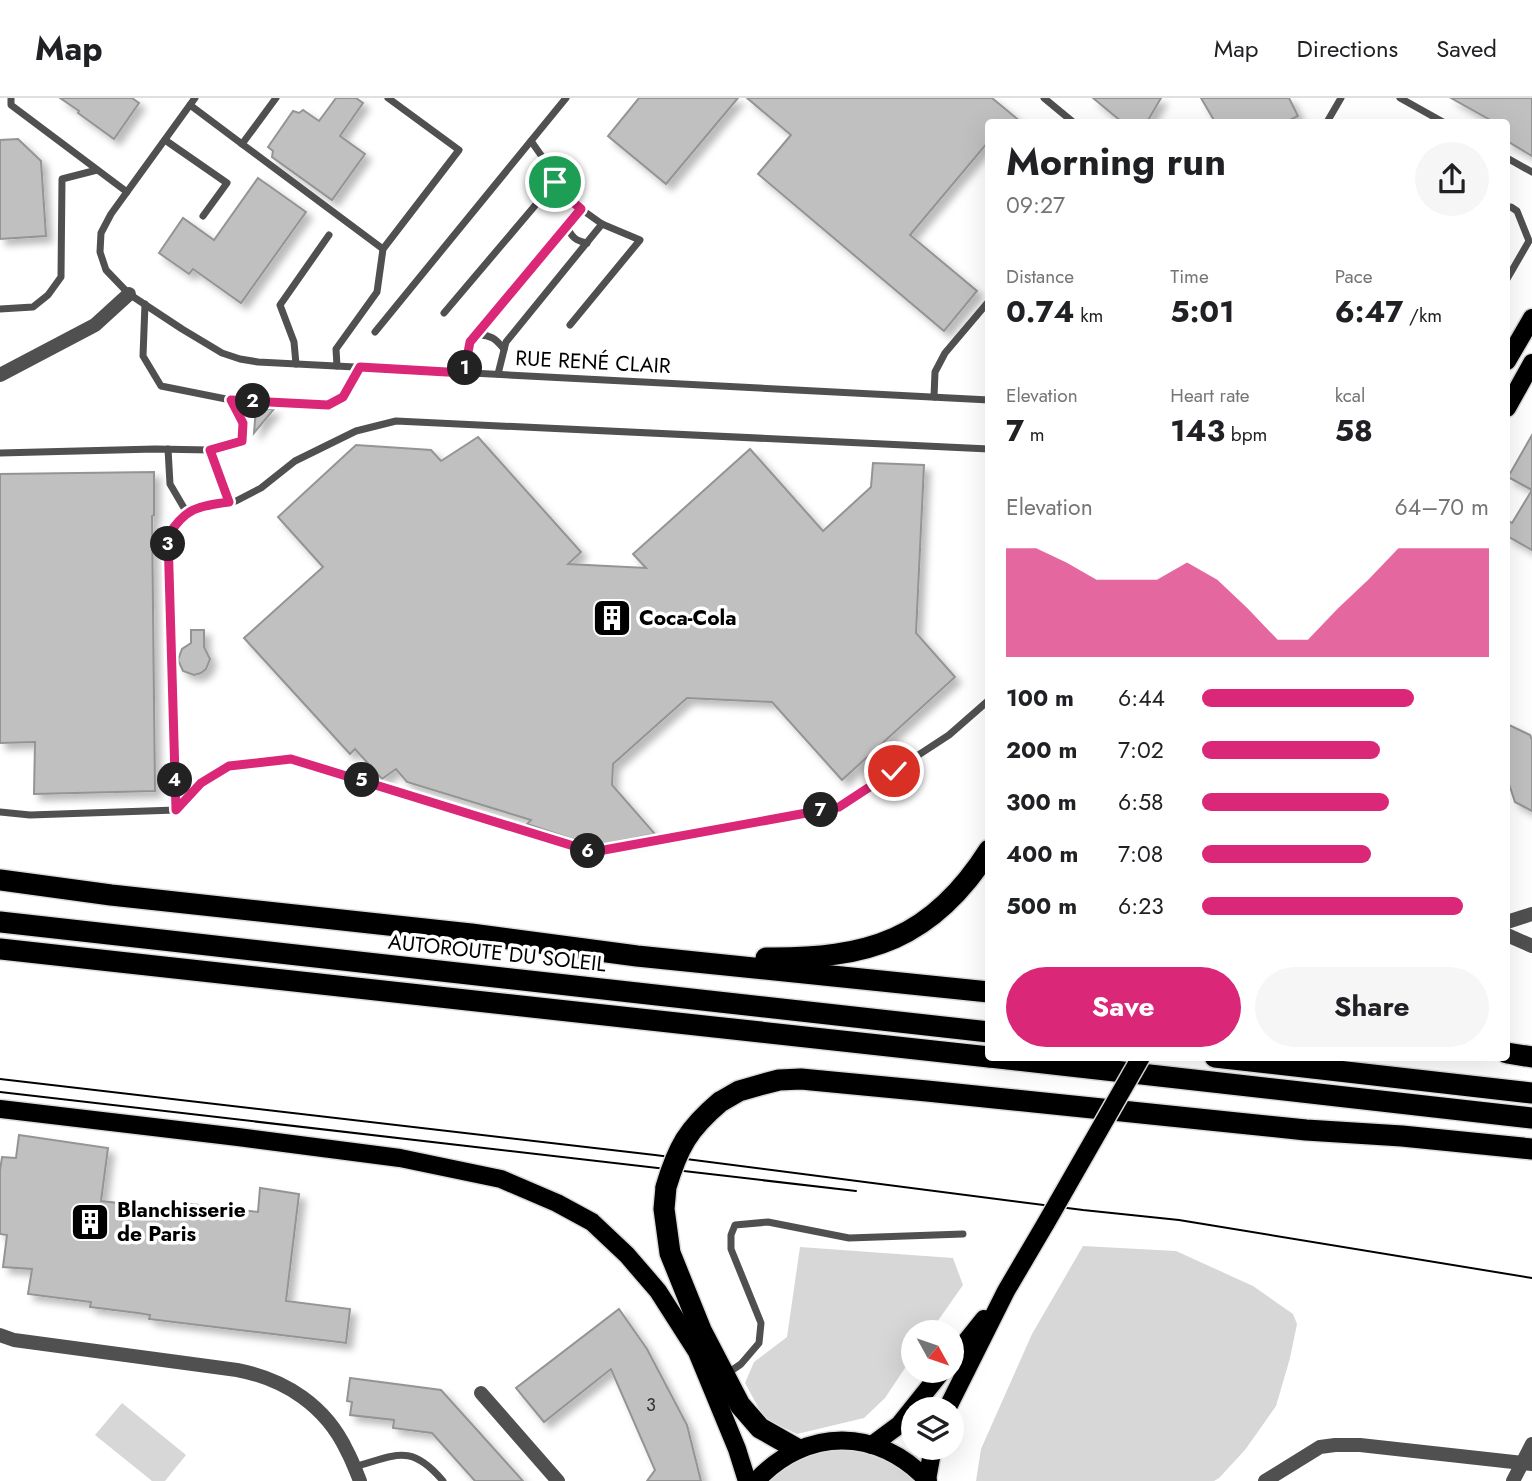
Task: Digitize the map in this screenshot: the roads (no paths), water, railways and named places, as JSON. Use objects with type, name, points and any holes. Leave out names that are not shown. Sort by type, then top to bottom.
[{"type":"highway","points":[[471,934],[639,947],[737,958],[807,957],[846,953],[881,944],[926,920],[957,894],[985,856]]},
{"type":"highway","points":[[0,880],[111,895],[471,934],[637,956],[985,992]]},
{"type":"highway","name":"AUTOROUTE DU SOLEIL","points":[[0,922],[985,1032]]},
{"type":"highway","points":[[0,949],[985,1057]]},
{"type":"highway","points":[[1510,1053],[1532,1057]]},
{"type":"highway","points":[[1025,1061],[1532,1118]]},
{"type":"highway","points":[[1250,1061],[1532,1093]]},
{"type":"highway","points":[[797,1449],[760,1429],[740,1405],[701,1330],[670,1254],[664,1209],[666,1186],[674,1162],[683,1142],[703,1117],[720,1102],[739,1091],[779,1080],[801,1079],[1306,1130],[1532,1149]]},
{"type":"main road","points":[[1510,356],[1532,318]]},
{"type":"main road","points":[[1510,403],[1532,363]]},
{"type":"main road","points":[[953,1397],[1006,1291],[1139,1061]]},
{"type":"main road","points":[[0,1109],[400,1158],[501,1179],[557,1203],[592,1222],[627,1255],[658,1291],[697,1352],[737,1449],[747,1481]]},
{"type":"main road","points":[[964,1344],[1006,1291]]},
{"type":"main road","points":[[872,1444],[899,1425],[933,1383]]},
{"type":"main road","points":[[755,1481],[767,1468],[797,1449],[838,1440],[872,1444],[888,1450],[902,1458],[928,1481]]},
{"type":"main road","points":[[928,1481],[931,1460]]},
{"type":"street","points":[[0,375],[95,325],[129,294]]},
{"type":"street","points":[[1510,921],[1532,914]]},
{"type":"street","points":[[1510,936],[1532,946]]},
{"type":"street","points":[[0,1335],[14,1340],[257,1374],[276,1381],[298,1393],[331,1424],[347,1450],[360,1481]]},
{"type":"street","points":[[481,1393],[558,1481]]},
{"type":"street","points":[[1513,1481],[1526,1464],[1532,1444]]},
{"type":"street","points":[[1265,1481],[1320,1447],[1335,1445],[1360,1445],[1526,1464]]},
{"type":"lane","points":[[11,98],[11,106],[127,192]]},
{"type":"lane","name":"RUE RENÉ CLAIR","points":[[195,98],[111,214],[101,233],[100,252],[106,270],[129,294],[222,353],[258,362],[985,400]]},
{"type":"lane","points":[[242,144],[276,98]]},
{"type":"lane","points":[[337,366],[337,349],[377,292],[383,249],[459,150],[388,98]]},
{"type":"lane","points":[[375,332],[566,98]]},
{"type":"lane","points":[[1044,98],[1069,119]]},
{"type":"lane","points":[[1329,119],[1341,98]]},
{"type":"lane","points":[[1400,98],[1438,119]]},
{"type":"lane","points":[[190,105],[383,249]]},
{"type":"lane","points":[[165,140],[227,183],[203,216]]},
{"type":"lane","points":[[531,141],[567,197],[602,224],[640,240],[570,326]]},
{"type":"lane","points":[[1510,160],[1532,172]]},
{"type":"lane","points":[[0,309],[33,307],[48,295],[61,277],[62,179],[97,170]]},
{"type":"lane","points":[[444,313],[555,182]]},
{"type":"lane","points":[[1510,207],[1517,211],[1529,242],[1510,274]]},
{"type":"lane","points":[[464,373],[470,342],[581,209]]},
{"type":"lane","points":[[498,374],[506,342],[602,224]]},
{"type":"lane","points":[[567,226],[569,233],[576,240],[587,243]]},
{"type":"lane","points":[[296,364],[294,342],[281,305],[329,235]]},
{"type":"lane","points":[[145,304],[143,356],[161,386],[231,400],[328,405],[343,397],[360,367]]},
{"type":"lane","points":[[934,397],[935,373],[945,353],[985,306]]},
{"type":"lane","points":[[477,335],[489,336],[504,349]]},
{"type":"lane","points":[[0,453],[210,450],[242,441],[243,423],[231,400]]},
{"type":"lane","points":[[176,810],[168,536],[176,523],[187,513],[203,506],[236,501],[261,488],[295,461],[356,431],[396,421],[985,449]]},
{"type":"lane","points":[[168,449],[170,484],[187,513]]},
{"type":"lane","points":[[210,450],[229,502]]},
{"type":"lane","points":[[0,812],[30,815],[176,810],[201,783],[229,766],[291,759],[593,852],[839,807],[949,735],[985,704]]},
{"type":"lane","points":[[725,1375],[741,1364],[759,1343],[761,1323],[731,1249],[731,1235],[735,1225],[768,1222],[849,1238],[963,1234]]},
{"type":"lane","points":[[354,1467],[397,1455],[414,1456],[430,1465],[443,1481]]},
{"type":"tram line","points":[[0,1079],[655,1155],[1179,1220],[1532,1278]]},
{"type":"tram line","points":[[0,1092],[856,1191]]},
{"type":"place","name":"Coca-Cola","points":[[612,618]]},
{"type":"place","name":"Blanchisserie de Paris","points":[[90,1222]]}]
